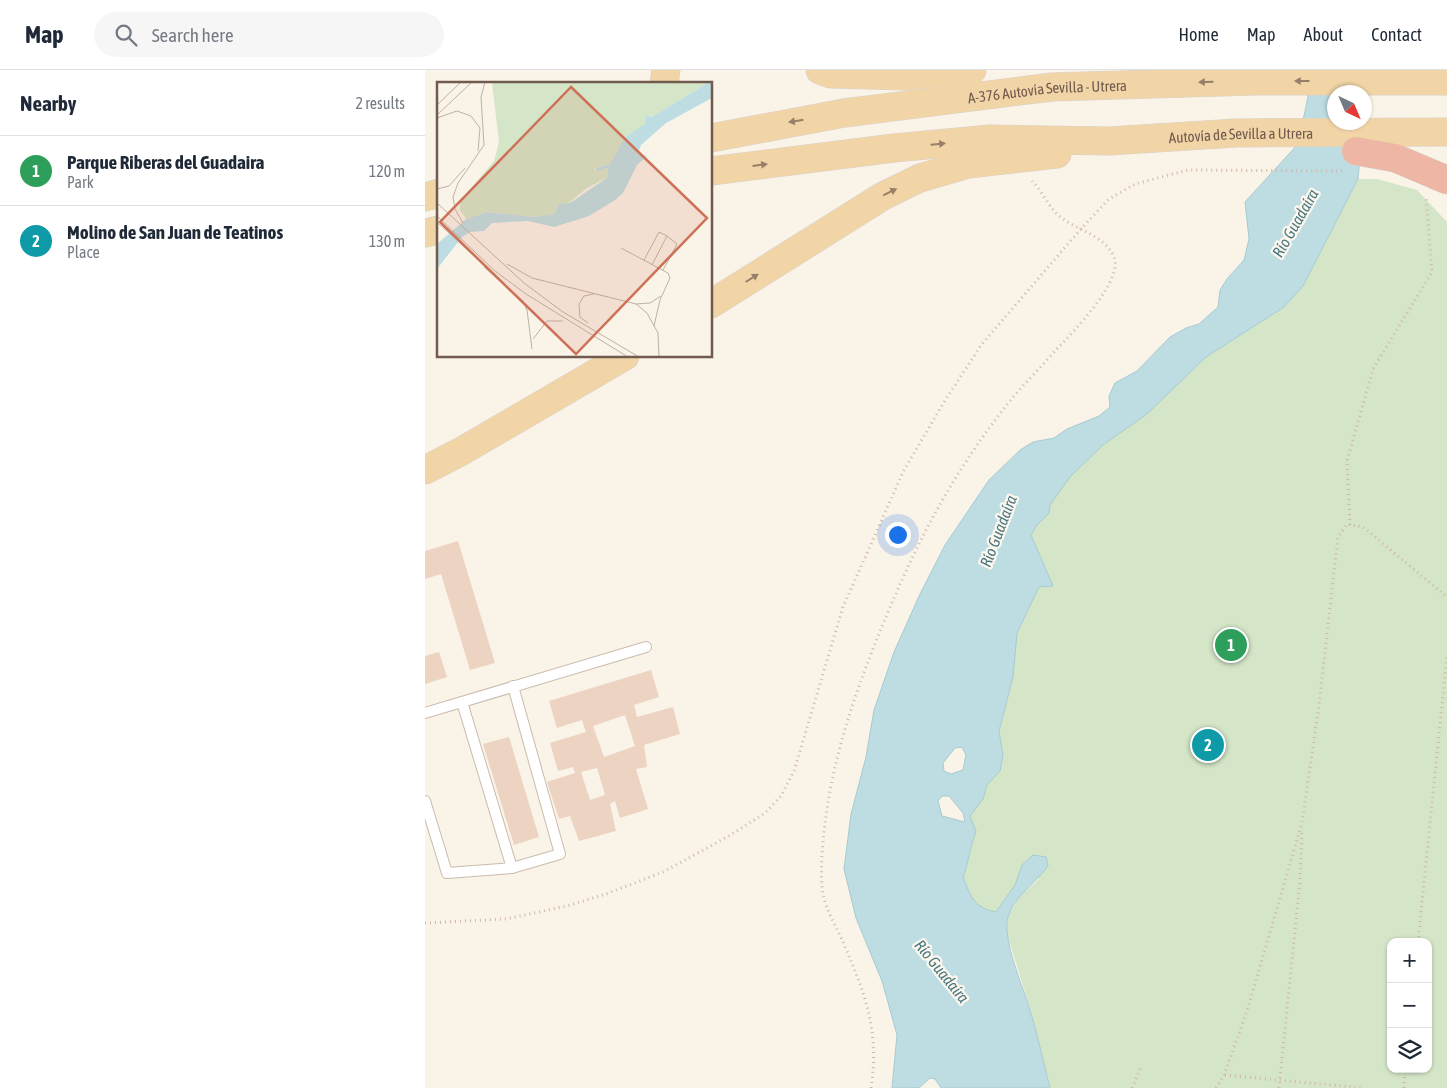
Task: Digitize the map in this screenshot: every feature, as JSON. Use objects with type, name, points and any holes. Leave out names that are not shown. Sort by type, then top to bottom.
[{"type":"highway","points":[[1353,161],[1395,146],[1447,180]]},
{"type":"main road","points":[[820,70],[831,74],[904,76],[972,70]]},
{"type":"main road","points":[[844,112],[936,86],[1063,70]]},
{"type":"main road","name":"A-376 Autovía Sevilla - Utrera","points":[[713,138],[844,112],[1052,87],[1255,81],[1447,81]]},
{"type":"main road","name":"Autovía de Sevilla a Utrera","points":[[1236,151],[1395,146],[1447,132]]},
{"type":"main road","points":[[713,171],[894,148],[990,139],[1155,140],[1236,151],[1353,161]]},
{"type":"main road","points":[[713,303],[883,196],[919,178],[968,164],[1047,156],[1085,149],[1109,141]]},
{"type":"main road","points":[[1395,146],[1447,146]]},
{"type":"main road","points":[[425,199],[437,194]]},
{"type":"main road","points":[[539,405],[592,358]]},
{"type":"main road","points":[[425,470],[462,451],[621,358]]},
{"type":"lane","points":[[425,713],[646,647]]},
{"type":"lane","points":[[425,801],[447,873],[512,868],[560,854],[513,686]]},
{"type":"lane","points":[[462,702],[512,868]]},
{"type":"path","points":[[425,923],[506,919],[567,906],[607,894],[663,872],[729,836],[765,813],[781,796],[794,771],[843,607],[903,472],[944,402],[982,344],[1080,230],[1109,200],[1135,184],[1188,170],[1236,151],[1353,161]]},
{"type":"path","points":[[871,1088],[874,1041],[870,1014],[861,985],[823,896],[822,857],[830,785],[846,720],[898,589],[930,521],[976,447],[1011,400],[1067,338],[1105,292],[1114,272],[1115,258],[1103,242],[1080,230],[1057,213],[1040,189],[1031,181],[1024,181]]},
{"type":"path","points":[[1349,525],[1347,461],[1373,369],[1432,272],[1427,196],[1419,190]]},
{"type":"path","points":[[1279,1088],[1300,881],[1302,823],[1319,706],[1338,537],[1347,524],[1363,527],[1447,596]]},
{"type":"path","points":[[1418,938],[1447,656]]},
{"type":"path","points":[[1216,1088],[1224,1075],[1247,1011],[1302,823]]},
{"type":"path","points":[[1132,1088],[1141,1067]]},
{"type":"path","points":[[1403,1088],[1405,1073]]},
{"type":"path","points":[[1224,1075],[1363,1088]]},
{"type":"green space","points":[[1358,179],[1377,179],[1417,190],[1447,222],[1447,1088],[1050,1088],[1031,1011],[1007,934],[1008,916],[1020,896],[1039,879],[1022,865],[1015,885],[996,912],[982,907],[974,900],[963,877],[976,831],[970,816],[983,799],[987,785],[1000,771],[1003,755],[999,731],[1013,677],[1017,633],[1039,587],[1053,586],[1031,535],[1037,525],[1049,513],[1049,505],[1070,477],[1103,445],[1147,414],[1206,357],[1284,307],[1303,286]]},
{"type":"water","name":"Río Guadaíra","points":[[1299,70],[1375,70],[1371,85],[1327,85],[1327,130],[1362,130],[1358,179],[1303,286],[1284,307],[1206,357],[1147,414],[1103,445],[1070,477],[1050,505],[1049,513],[1037,525],[1031,535],[1053,586],[1039,587],[1017,633],[1013,677],[999,731],[1003,755],[1000,771],[987,785],[983,799],[970,816],[976,831],[963,877],[974,900],[982,907],[996,912],[1015,885],[1022,865],[1033,855],[1046,857],[1048,866],[1015,903],[1008,917],[1007,927],[1010,950],[1033,1019],[1050,1088],[941,1088],[935,1079],[930,1078],[919,1088],[892,1088],[897,1035],[882,981],[856,918],[844,869],[851,814],[866,757],[874,710],[894,652],[945,545],[989,480],[1020,450],[1033,442],[1054,438],[1067,429],[1099,416],[1110,407],[1109,396],[1115,383],[1137,371],[1170,337],[1186,328],[1199,324],[1218,307],[1220,290],[1244,260],[1249,239],[1245,202],[1298,144],[1308,97]],"holes":[[[962,747],[966,755],[963,770],[951,774],[944,771],[943,763],[955,748]],[[942,796],[949,796],[963,813],[965,822],[942,816],[938,801]]]},
{"type":"building","points":[[458,541],[495,663],[470,670],[441,574],[425,579],[425,551]]},
{"type":"building","points":[[439,652],[447,677],[425,684],[425,656]]},
{"type":"building","points":[[651,670],[659,697],[634,705],[637,717],[673,707],[680,734],[644,745],[647,767],[636,769],[648,809],[620,818],[615,801],[610,804],[616,831],[579,841],[570,816],[559,819],[547,782],[575,773],[573,767],[558,771],[550,743],[586,732],[582,720],[557,728],[549,701]],"holes":[[[625,715],[635,746],[604,757],[593,726]],[[597,768],[605,795],[590,800],[581,772]]]},
{"type":"building","points":[[509,737],[539,837],[514,845],[483,744]]},
{"type":"place","name":"Parque Riberas del Guadaira","points":[[1231,645]]},
{"type":"place","name":"Molino de San Juan de Teatinos","points":[[1208,745]]}]
